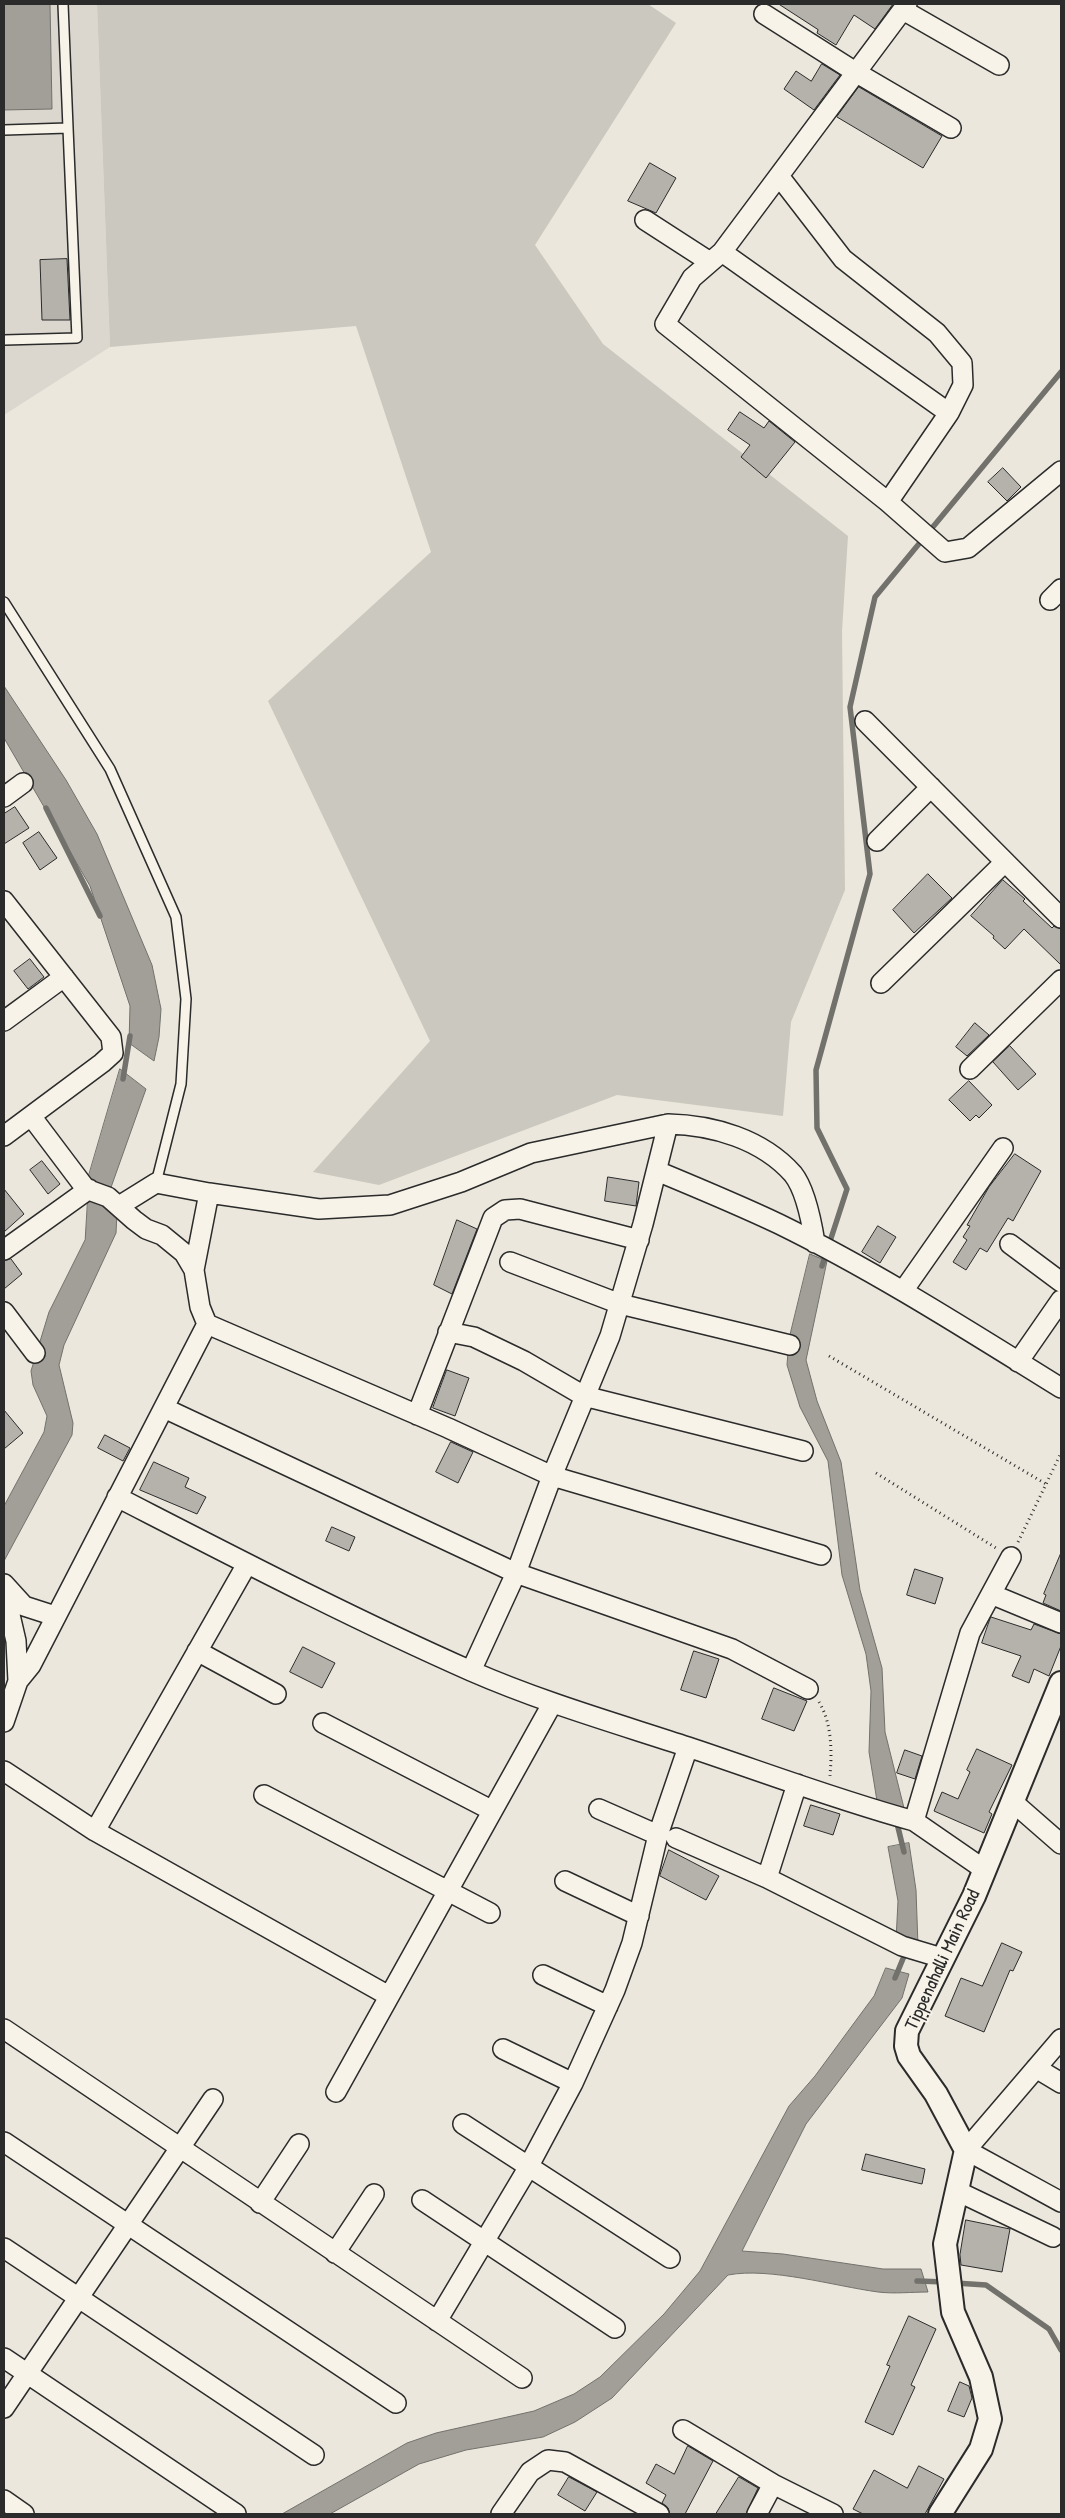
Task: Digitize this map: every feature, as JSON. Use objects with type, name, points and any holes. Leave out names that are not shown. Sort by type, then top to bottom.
[{"type":"street","points":[[999,65],[905,7],[857,73],[716,257],[692,278],[665,324],[888,502],[945,552],[968,548],[1061,471]]},
{"type":"street","points":[[764,14],[857,73],[951,128]]},
{"type":"street","points":[[779,176],[843,259],[938,333],[962,363],[963,385],[949,413],[888,502]]},
{"type":"street","points":[[645,220],[716,257],[949,413]]},
{"type":"street","points":[[865,721],[1061,918]]},
{"type":"street","points":[[4,797],[23,783]]},
{"type":"street","points":[[877,841],[931,787]]},
{"type":"street","points":[[880,982],[1005,862]]},
{"type":"street","points":[[4,1136],[113,1053],[111,1037],[5,904]]},
{"type":"street","points":[[4,1021],[64,977]]},
{"type":"street","points":[[970,1069],[1061,980]]},
{"type":"street","points":[[31,1116],[102,1196],[146,1229],[162,1235],[184,1253],[194,1270]]},
{"type":"street","points":[[4,1250],[102,1196],[156,1183],[318,1210],[390,1205],[461,1182],[531,1154],[668,1124],[695,1125],[722,1132],[765,1149],[794,1176],[828,1251]]},
{"type":"street","points":[[471,1671],[516,1573],[552,1476],[610,1336],[639,1240],[668,1124]]},
{"type":"street","points":[[903,1291],[1003,1148]]},
{"type":"street","points":[[657,1171],[779,1224],[903,1291],[1061,1388]]},
{"type":"street","points":[[209,1193],[194,1270],[200,1307],[207,1324],[417,1414],[552,1476],[821,1555]]},
{"type":"street","points":[[417,1414],[493,1218],[505,1210],[520,1209],[639,1240]]},
{"type":"street","points":[[1010,1244],[1061,1282]]},
{"type":"street","points":[[510,1262],[620,1304],[790,1345]]},
{"type":"street","points":[[1018,1362],[1061,1300]]},
{"type":"street","points":[[4,1312],[35,1353]]},
{"type":"street","points":[[4,1722],[18,1681],[31,1665],[207,1324]]},
{"type":"street","points":[[448,1332],[474,1337],[524,1361],[584,1396],[803,1451]]},
{"type":"street","points":[[164,1408],[516,1573],[732,1648],[808,1689]]},
{"type":"street","points":[[117,1497],[247,1564],[471,1671],[552,1704],[688,1747],[797,1784],[828,1797],[912,1820],[985,1870]]},
{"type":"street","points":[[912,1820],[970,1632],[1011,1557]]},
{"type":"street","points":[[95,1831],[247,1564]]},
{"type":"street","points":[[4,1584],[24,1606],[55,1616]]},
{"type":"street","points":[[4,1589],[16,1641],[18,1681]]},
{"type":"street","points":[[991,1594],[1061,1622]]},
{"type":"street","points":[[197,1651],[276,1694]]},
{"type":"street","name":"Tippenahalli Main Road","points":[[966,2150],[936,2094],[909,2056],[906,2046],[907,2031],[923,1952],[985,1870],[1014,1804],[1061,1683]]},
{"type":"street","points":[[336,2092],[491,1810],[552,1704]]},
{"type":"street","points":[[323,1723],[491,1810]]},
{"type":"street","points":[[437,2321],[529,2166],[573,2083],[608,2006],[632,1943],[639,1916],[667,1836],[688,1747]]},
{"type":"street","points":[[4,1771],[95,1831],[389,1996]]},
{"type":"street","points":[[767,1878],[797,1784]]},
{"type":"street","points":[[264,1795],[490,1913]]},
{"type":"street","points":[[1014,1804],[1061,1844]]},
{"type":"street","points":[[599,1809],[767,1878],[923,1952]]},
{"type":"street","points":[[565,1881],[639,1916]]},
{"type":"street","points":[[543,1975],[608,2006]]},
{"type":"street","points":[[4,2029],[522,2378]]},
{"type":"street","points":[[940,2514],[981,2448],[990,2419],[981,2376],[953,2312],[945,2244],[966,2150],[1061,2039]]},
{"type":"street","points":[[503,2049],[573,2083]]},
{"type":"street","points":[[1036,2068],[1061,2083]]},
{"type":"street","points":[[4,2408],[213,2099]]},
{"type":"street","points":[[463,2124],[670,2258]]},
{"type":"street","points":[[4,2142],[396,2404]]},
{"type":"street","points":[[260,2203],[299,2144]]},
{"type":"street","points":[[966,2150],[1061,2202]]},
{"type":"street","points":[[957,2191],[1053,2237]]},
{"type":"street","points":[[335,2253],[374,2194]]},
{"type":"street","points":[[422,2200],[615,2328]]},
{"type":"street","points":[[4,2248],[314,2455]]},
{"type":"street","points":[[4,2358],[236,2514]]},
{"type":"street","points":[[683,2430],[773,2484],[833,2514]]},
{"type":"street","points":[[501,2514],[530,2472],[548,2460],[565,2462],[659,2514]]},
{"type":"street","points":[[757,2514],[773,2484]]},
{"type":"street","points":[[4,2500],[24,2514]]},
{"type":"lane","points":[[4,340],[77,338],[63,4]]},
{"type":"lane","points":[[4,130],[68,128]]},
{"type":"lane","points":[[4,602],[110,769],[176,916],[186,999],[181,1084],[156,1183]]},
{"type":"path","points":[[829,1356],[1046,1484]]},
{"type":"path","points":[[876,1473],[1011,1557],[1061,1453]]},
{"type":"path","points":[[808,1689],[820,1704],[831,1743],[828,1797]]},
{"type":"shaded area","points":[[4,4],[97,4],[110,347],[4,415]]},
{"type":"shaded area","points":[[4,4],[50,4],[52,109],[4,110]]},
{"type":"shaded area","points":[[97,4],[648,4],[676,23],[535,245],[603,344],[848,536],[842,631],[845,890],[791,1022],[783,1116],[617,1095],[379,1185],[313,1172],[430,1041],[268,701],[431,552],[356,326],[110,347]]},
{"type":"shaded area","points":[[4,686],[66,780],[97,834],[152,965],[161,1009],[159,1037],[154,1061],[129,1043],[130,1006],[90,886],[4,738]]},
{"type":"shaded area","points":[[120,1069],[146,1089],[109,1193],[87,1182]]},
{"type":"shaded area","points":[[88,1198],[117,1213],[116,1233],[64,1345],[59,1365],[73,1423],[72,1435],[4,1561],[4,1506],[44,1432],[47,1416],[33,1385],[31,1371],[49,1312],[85,1240]]},
{"type":"shaded area","points":[[810,1254],[827,1261],[806,1360],[817,1401],[841,1462],[860,1590],[882,1668],[885,1732],[904,1808],[878,1807],[869,1752],[871,1691],[866,1654],[842,1575],[828,1461],[800,1407],[787,1365],[789,1339]]},
{"type":"shaded area","points":[[909,1843],[916,1890],[918,1946],[896,1940],[898,1901],[888,1847]]},
{"type":"shaded area","points":[[886,1968],[909,1974],[902,1998],[806,2124],[742,2251],[783,2254],[883,2269],[921,2269],[928,2292],[878,2292],[763,2273],[728,2275],[612,2398],[575,2422],[543,2437],[466,2450],[419,2464],[330,2514],[282,2514],[407,2443],[436,2433],[534,2411],[574,2394],[600,2377],[664,2314],[700,2271],[789,2106],[815,2076],[874,1996]]},
{"type":"building","points":[[779,4],[893,4],[875,29],[854,15],[836,45],[817,33],[818,30]]},
{"type":"building","points":[[822,64],[840,75],[814,110],[784,89],[796,71],[811,81]]},
{"type":"building","points":[[859,87],[942,136],[923,168],[837,117]]},
{"type":"building","points":[[650,163],[676,178],[656,213],[628,201]]},
{"type":"building","points":[[67,259],[70,320],[42,320],[40,260]]},
{"type":"building","points":[[740,412],[764,428],[769,421],[795,442],[766,478],[741,457],[750,445],[728,430]]},
{"type":"building","points":[[1003,468],[1021,487],[1007,501],[988,482]]},
{"type":"building","points":[[15,807],[29,828],[4,844],[4,814]]},
{"type":"building","points":[[39,832],[57,858],[40,870],[23,843]]},
{"type":"building","points":[[928,874],[952,898],[914,933],[893,910]]},
{"type":"building","points":[[1003,880],[1025,899],[1023,901],[1052,928],[1054,926],[1061,929],[1061,965],[1024,929],[1005,949],[993,938],[994,936],[971,916]]},
{"type":"building","points":[[30,959],[44,977],[28,989],[14,971]]},
{"type":"building","points":[[975,1023],[989,1035],[967,1056],[956,1047]]},
{"type":"building","points":[[1010,1046],[1036,1074],[1018,1090],[993,1062]]},
{"type":"building","points":[[969,1081],[992,1105],[979,1118],[976,1115],[970,1121],[949,1100]]},
{"type":"building","points":[[1015,1154],[1041,1171],[1013,1221],[1008,1218],[987,1252],[980,1248],[966,1270],[953,1262],[967,1240],[963,1237],[970,1226],[967,1225],[989,1187]]},
{"type":"building","points":[[42,1161],[60,1184],[48,1194],[30,1170]]},
{"type":"building","points":[[608,1177],[639,1182],[636,1206],[605,1201]]},
{"type":"building","points":[[4,1189],[24,1214],[4,1232]]},
{"type":"building","points":[[457,1220],[477,1229],[452,1294],[434,1285]]},
{"type":"building","points":[[878,1226],[896,1237],[880,1263],[862,1252]]},
{"type":"building","points":[[11,1259],[22,1274],[4,1289],[4,1261]]},
{"type":"building","points":[[447,1370],[469,1378],[455,1416],[433,1408]]},
{"type":"building","points":[[4,1410],[23,1433],[4,1449]]},
{"type":"building","points":[[105,1435],[130,1448],[123,1461],[98,1448]]},
{"type":"building","points":[[451,1442],[473,1452],[458,1483],[436,1472]]},
{"type":"building","points":[[154,1462],[189,1478],[185,1487],[206,1497],[197,1514],[140,1490]]},
{"type":"building","points":[[332,1527],[355,1537],[349,1551],[326,1541]]},
{"type":"building","points":[[1061,1553],[1061,1611],[1043,1603],[1046,1595],[1044,1594]]},
{"type":"building","points":[[915,1569],[943,1578],[935,1604],[907,1595]]},
{"type":"building","points":[[991,1617],[1031,1630],[1034,1624],[1061,1634],[1061,1646],[1049,1676],[1034,1669],[1029,1683],[1012,1676],[1021,1656],[982,1643]]},
{"type":"building","points":[[303,1647],[335,1663],[322,1688],[290,1672]]},
{"type":"building","points":[[694,1651],[719,1659],[706,1698],[681,1690]]},
{"type":"building","points":[[774,1688],[807,1701],[794,1731],[762,1719]]},
{"type":"building","points":[[977,1749],[1012,1765],[989,1812],[992,1814],[984,1833],[934,1811],[942,1792],[958,1799],[970,1772],[967,1770]]},
{"type":"building","points":[[905,1750],[922,1756],[915,1779],[897,1773]]},
{"type":"building","points":[[811,1805],[840,1814],[833,1835],[804,1826]]},
{"type":"building","points":[[669,1850],[719,1876],[706,1900],[660,1876]]},
{"type":"building","points":[[1002,1943],[1022,1952],[1013,1971],[1010,1970],[984,2032],[945,2016],[961,1978],[982,1986]]},
{"type":"building","points":[[866,2154],[925,2169],[922,2184],[862,2170]]},
{"type":"building","points":[[966,2220],[1010,2229],[1002,2272],[961,2265],[960,2255]]},
{"type":"building","points":[[909,2316],[936,2329],[911,2385],[915,2387],[893,2435],[865,2422],[890,2366],[887,2365]]},
{"type":"building","points":[[960,2382],[969,2386],[972,2398],[964,2417],[948,2411]]},
{"type":"building","points":[[688,2446],[713,2461],[685,2514],[670,2514],[668,2508],[662,2503],[666,2495],[646,2483],[656,2464],[674,2474]]},
{"type":"building","points":[[919,2466],[944,2479],[925,2514],[863,2514],[853,2509],[874,2470],[907,2488]]},
{"type":"building","points":[[569,2477],[597,2492],[585,2511],[558,2495]]},
{"type":"building","points":[[739,2477],[758,2488],[746,2514],[716,2514]]},
{"type":"waterway","points":[[822,1266],[847,1189],[817,1128],[816,1070],[870,874],[850,707],[875,597],[1061,372]]},
{"type":"waterway","points":[[46,808],[100,916]]},
{"type":"waterway","points":[[123,1079],[130,1036]]},
{"type":"waterway","points":[[896,1819],[904,1852]]},
{"type":"waterway","points":[[895,1978],[907,1949]]},
{"type":"waterway","points":[[917,2281],[946,2282]]},
{"type":"waterway","points":[[955,2283],[986,2285],[1049,2329],[1061,2350]]}]
